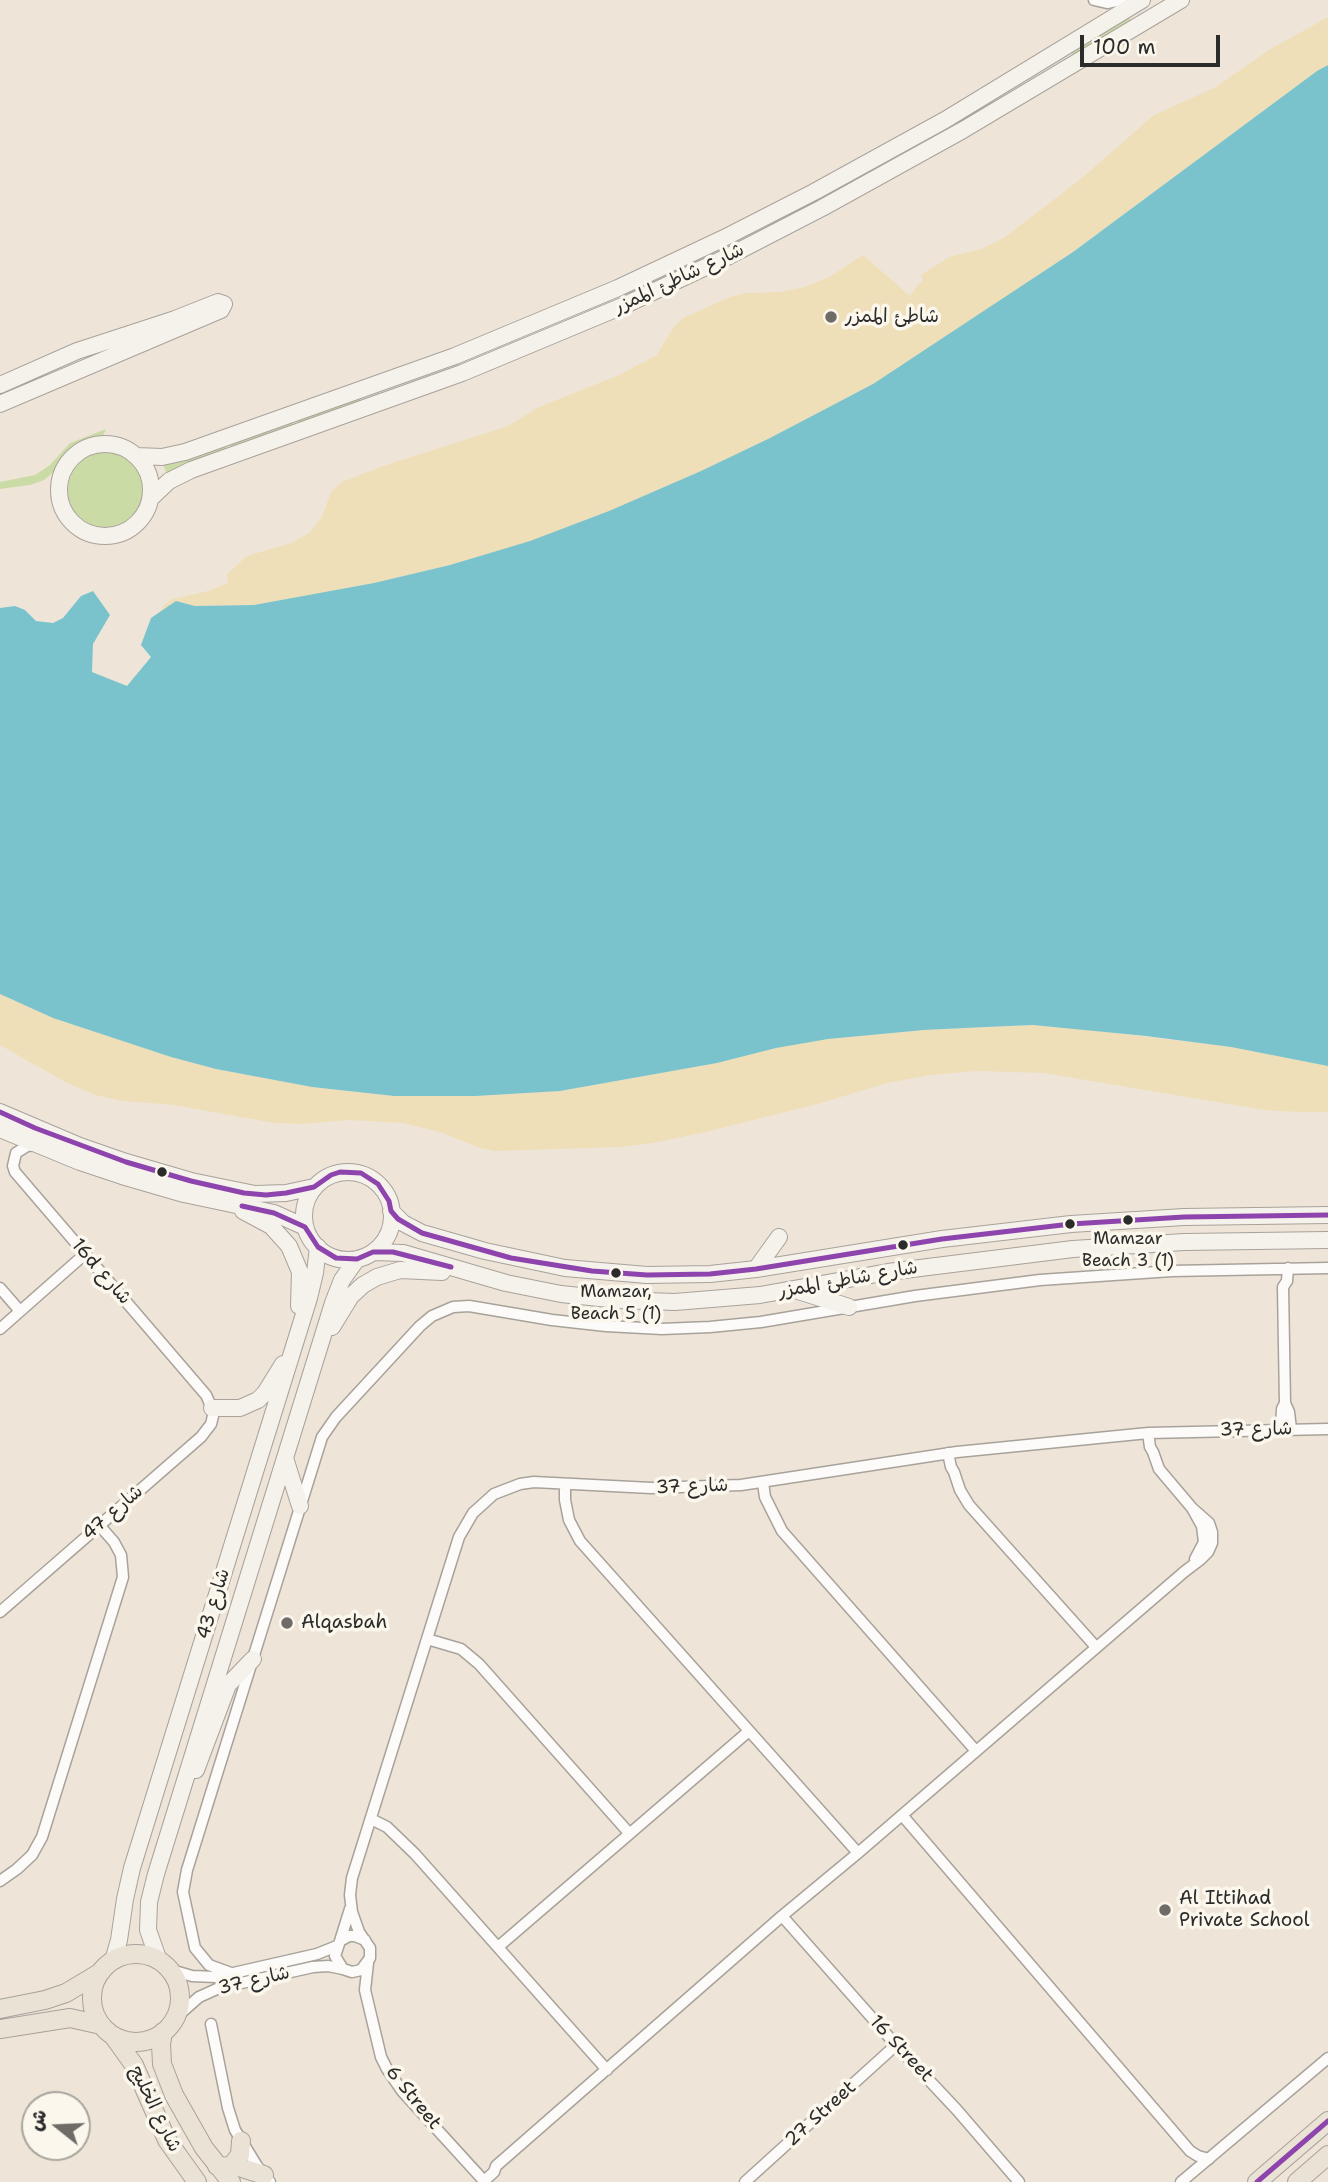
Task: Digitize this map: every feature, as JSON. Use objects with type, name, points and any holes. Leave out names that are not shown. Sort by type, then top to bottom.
[{"type":"main road","name":"شارع شاطئ الممزر","points":[[136,456],[162,457],[185,452],[455,356],[618,288],[814,192],[945,120],[1142,0]]},
{"type":"main road","name":"شارع شاطئ الممزر","points":[[150,499],[170,481],[191,470],[462,373],[567,330],[706,267],[833,202],[962,130],[1181,0]]},
{"type":"main road","points":[[0,385],[78,351],[218,302],[224,304],[221,310],[0,404]]},
{"type":"main road","points":[[78,351],[86,355],[86,368]]},
{"type":"main road","points":[[97,444],[111,444],[124,448],[144,465],[149,476],[150,499],[146,512],[127,531],[100,537],[87,533],[66,517],[59,498],[60,478],[72,457],[84,449],[97,444]]},
{"type":"main road","points":[[0,1112],[80,1146],[191,1181],[256,1194],[286,1194],[314,1187]]},
{"type":"main road","points":[[0,1129],[122,1176],[274,1213],[306,1227]]},
{"type":"main road","points":[[340,1172],[361,1173],[378,1184],[389,1201],[391,1211],[386,1237],[373,1252],[357,1259],[336,1258],[317,1247],[306,1227],[305,1207],[314,1187],[340,1172]]},
{"type":"main road","points":[[212,1408],[240,1408],[258,1400],[265,1393],[293,1350],[301,1281],[294,1254],[284,1239],[273,1228],[229,1204]]},
{"type":"main road","name":"شارع شاطئ الممزر","points":[[391,1211],[412,1228],[445,1241],[511,1258],[565,1268],[661,1275],[756,1269],[942,1239],[1071,1224],[1184,1217],[1328,1214]]},
{"type":"main road","points":[[756,1269],[779,1237]]},
{"type":"main road","name":"شارع شاطئ الممزر","points":[[373,1252],[403,1253],[478,1276],[561,1294],[647,1302],[732,1299],[796,1290],[866,1275],[1073,1249],[1184,1242],[1328,1240]]},
{"type":"main road","name":"شارع 43","points":[[107,1966],[119,1940],[132,1868],[312,1286],[317,1247]]},
{"type":"main road","name":"شارع 43","points":[[163,1965],[148,1930],[149,1902],[179,1795],[337,1290],[348,1269],[357,1259]]},
{"type":"main road","points":[[316,1357],[351,1296],[377,1277],[408,1269],[478,1276]]},
{"type":"main road","points":[[796,1290],[849,1307]]},
{"type":"main road","points":[[285,1457],[300,1506]]},
{"type":"main road","points":[[179,1795],[198,1767],[229,1685],[253,1659]]},
{"type":"main road","points":[[0,2009],[66,1993],[125,1956],[139,1955],[163,1965],[177,1984],[179,1993],[179,2002],[169,2026],[144,2041],[127,2041],[70,2018],[0,2029]]},
{"type":"main road","points":[[107,1966],[93,1989],[92,1998],[96,2017],[107,2031]]},
{"type":"main road","name":"شارع الخليج","points":[[169,2026],[161,2055],[167,2078],[192,2130],[226,2172]]},
{"type":"main road","name":"شارع الخليج","points":[[107,2031],[134,2065],[167,2140],[197,2182]]},
{"type":"main road","points":[[1257,2182],[1328,2121]]},
{"type":"main road","points":[[226,2172],[240,2155],[241,2141]]},
{"type":"main road","points":[[1297,2182],[1328,2155]]},
{"type":"main road","points":[[226,2172],[248,2169],[267,2179]]},
{"type":"street","points":[[1094,0],[1107,3],[1121,0]]},
{"type":"street","name":"16d شارع","points":[[38,1145],[27,1146],[16,1153],[13,1159],[15,1172],[206,1395],[212,1408]]},
{"type":"street","points":[[0,1329],[85,1254]]},
{"type":"street","points":[[1283,1268],[1279,1281],[1283,1287],[1285,1404],[1282,1409],[1286,1429]]},
{"type":"street","points":[[231,1973],[209,1965],[195,1948],[183,1885],[322,1437],[331,1423],[432,1316],[445,1310],[469,1306],[587,1325],[674,1328],[761,1322],[926,1294],[1040,1280],[1184,1270],[1328,1268]]},
{"type":"street","points":[[0,1289],[20,1311]]},
{"type":"street","name":"شارع 47","points":[[0,1612],[207,1432],[211,1424],[212,1408]]},
{"type":"street","name":"شارع 37","points":[[365,1940],[355,1922],[350,1886],[369,1824],[459,1537],[473,1513],[488,1498],[506,1488],[534,1482],[684,1488],[768,1482],[953,1453],[1152,1433],[1328,1429]]},
{"type":"street","points":[[482,2179],[494,2172],[496,2166],[782,1916],[1208,1552],[1212,1543],[1209,1523],[1163,1476],[1150,1447],[1152,1433]]},
{"type":"street","points":[[953,1453],[950,1464],[969,1505],[1096,1647]]},
{"type":"street","points":[[768,1482],[765,1497],[782,1531],[976,1751]]},
{"type":"street","points":[[571,1484],[565,1500],[572,1527],[580,1541],[858,1853]]},
{"type":"street","points":[[0,1881],[17,1870],[32,1855],[42,1838],[123,1577],[121,1555],[99,1525]]},
{"type":"street","points":[[427,1639],[460,1649],[479,1664],[629,1833]]},
{"type":"street","points":[[498,1947],[748,1731]]},
{"type":"street","points":[[902,1815],[1190,2151],[1209,2159]]},
{"type":"street","points":[[369,1824],[384,1834],[397,1836],[415,1854],[607,2070]]},
{"type":"street","name":"شارع 37","points":[[163,1965],[204,1977],[317,1954],[338,1943],[347,1922],[351,1902]]},
{"type":"street","name":"16 Street","points":[[782,1916],[957,2110],[1018,2182]]},
{"type":"street","points":[[349,1936],[365,1940],[371,1953],[365,1981],[367,1999],[358,1984],[336,1961],[338,1943],[349,1936]]},
{"type":"street","points":[[345,1970],[361,1970],[368,1963]]},
{"type":"street","name":"شارع 37","points":[[169,2026],[199,1997],[219,1988],[313,1967],[328,1966],[345,1970]]},
{"type":"street","name":"6 Street","points":[[367,1999],[381,2057],[394,2080],[482,2179]]},
{"type":"street","points":[[211,2024],[228,2108],[241,2141],[267,2179]]},
{"type":"street","name":"27 Street","points":[[745,2182],[896,2045]]},
{"type":"street","points":[[1181,2182],[1328,2057]]},
{"type":"street","points":[[1190,2151],[1192,2173]]},
{"type":"green space","points":[[1128,16],[1132,22],[1075,57],[1071,51]]},
{"type":"green space","points":[[360,398],[362,404],[299,426],[297,421]]},
{"type":"green space","points":[[292,422],[294,427],[232,450],[230,444]]},
{"type":"green space","points":[[106,429],[102,438],[81,443],[69,451],[56,470],[44,480],[0,489],[0,482],[35,475],[50,465],[70,443]]},
{"type":"green space","points":[[226,446],[228,451],[167,475],[163,464],[180,462]]},
{"type":"green space","points":[[106,452],[121,455],[133,463],[141,475],[144,490],[141,505],[133,517],[121,525],[106,528],[91,525],[79,517],[71,505],[68,490],[71,475],[79,463],[91,455]]},
{"type":"sand","name":"شاطئ الممزر","points":[[1328,17],[1328,65],[1073,252],[873,384],[770,438],[609,511],[531,541],[450,565],[374,583],[254,605],[195,606],[176,601],[158,614],[164,605],[173,599],[228,583],[227,574],[247,556],[291,543],[309,533],[322,517],[331,492],[342,482],[508,426],[539,407],[619,375],[657,355],[673,328],[683,318],[730,297],[805,287],[831,276],[863,255],[910,296],[923,280],[921,275],[949,257],[982,249],[1005,237],[1082,178],[1154,115],[1216,87],[1269,50]]},
{"type":"sand","points":[[0,994],[53,1018],[216,1069],[312,1087],[394,1096],[476,1096],[560,1091],[717,1063],[776,1048],[828,1039],[924,1030],[1033,1025],[1231,1047],[1328,1066],[1328,1112],[1264,1110],[1044,1073],[976,1071],[887,1083],[821,1103],[653,1143],[620,1147],[495,1151],[440,1132],[403,1123],[348,1120],[303,1124],[274,1123],[174,1105],[123,1101],[96,1095],[67,1083],[0,1045]]},
{"type":"water","points":[[1328,65],[1328,1066],[1231,1047],[1033,1025],[924,1030],[828,1039],[776,1048],[717,1063],[560,1091],[476,1096],[394,1096],[312,1087],[216,1069],[53,1018],[0,994],[0,608],[15,606],[25,610],[36,621],[53,623],[63,618],[81,596],[93,591],[110,615],[93,644],[92,672],[127,686],[151,657],[141,645],[151,618],[176,601],[195,606],[254,605],[374,583],[450,565],[530,541],[609,511],[770,438],[873,384],[1073,252]]},
{"type":"transit line","points":[[0,1112],[126,1162],[244,1193],[286,1193],[314,1187],[340,1172],[361,1173],[378,1184],[389,1201],[391,1211],[398,1219],[422,1233],[511,1258],[592,1271],[647,1275],[710,1274],[942,1239],[1071,1224],[1184,1217],[1328,1215]]},
{"type":"transit line","points":[[242,1206],[274,1213],[305,1227],[318,1247],[336,1258],[357,1259],[373,1252],[393,1252],[451,1267]]},
{"type":"transit line","points":[[1257,2182],[1328,2121]]},
{"type":"place","name":"شاطئ الممزر","points":[[831,317]]},
{"type":"place","name":"Mamzar Beach 3 (1)","points":[[1128,1220]]},
{"type":"place","name":"Mamzar, Beach 5 (1)","points":[[616,1273]]},
{"type":"place","name":"Alqasbah","points":[[287,1623]]},
{"type":"place","name":"Al Ittihad Private School","points":[[1165,1910]]}]
